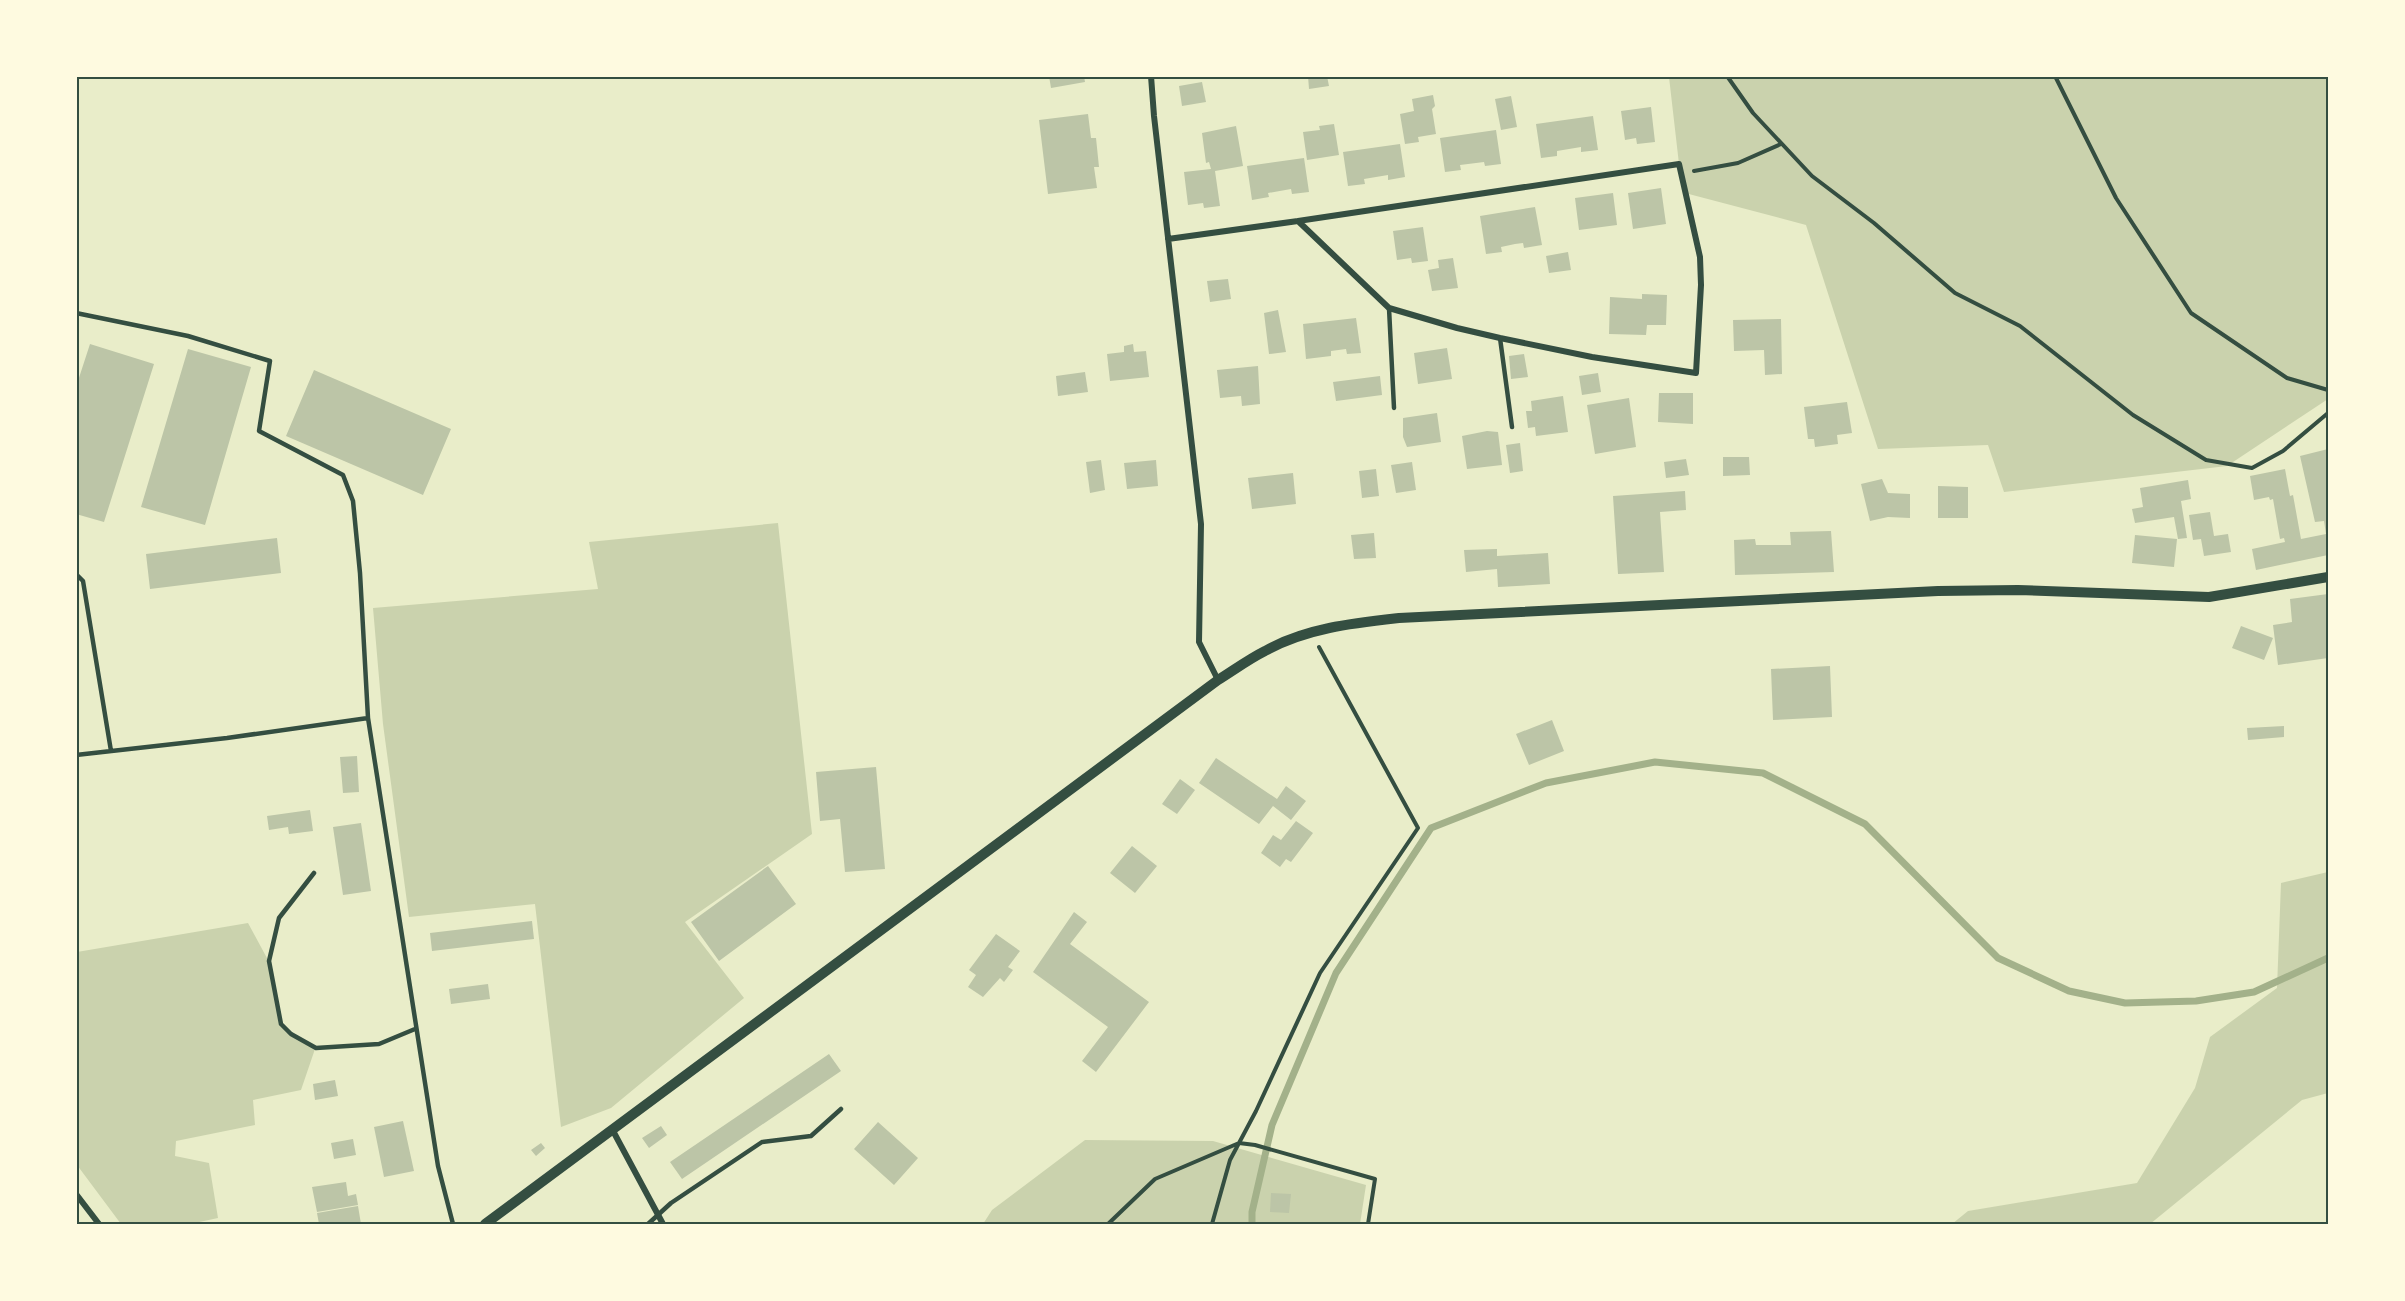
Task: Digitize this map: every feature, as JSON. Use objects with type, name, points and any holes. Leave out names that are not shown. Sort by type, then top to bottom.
[{"type":"street","points":[[1151,76],[1201,524],[1200,642],[1218,680]]},
{"type":"street","points":[[1168,239],[1679,164],[1700,257],[1701,285],[1696,373],[1592,357],[1500,338],[1389,308],[1298,221]]},
{"type":"street","points":[[485,1224],[1218,680],[1267,650],[1311,633],[1342,624],[1399,618],[1938,591],[2018,590],[2209,597],[2328,577]]},
{"type":"street","points":[[612,1129],[663,1224]]},
{"type":"street","points":[[76,1194],[99,1224]]},
{"type":"lane","points":[[1389,308],[1394,408]]},
{"type":"lane","points":[[76,313],[188,336],[270,361],[259,431],[343,475],[352,501],[360,573],[368,718],[438,1166],[453,1224]]},
{"type":"lane","points":[[1500,338],[1512,427]]},
{"type":"lane","points":[[76,574],[83,581],[111,751]]},
{"type":"lane","points":[[76,755],[368,718]]},
{"type":"lane","points":[[314,873],[279,918],[269,961],[281,1024],[291,1034],[316,1048],[379,1044],[415,1029]]},
{"type":"lane","points":[[648,1224],[671,1203],[762,1142],[812,1136],[842,1109]]},
{"type":"path","points":[[1727,76],[1753,113],[1812,176],[1874,223],[1955,293],[2020,326],[2133,416],[2206,460],[2252,468],[2283,451],[2328,413]]},
{"type":"path","points":[[2055,76],[2116,198],[2191,314],[2287,378],[2328,390]]},
{"type":"path","points":[[1681,173],[1738,163],[1781,144]]},
{"type":"path","points":[[1212,1224],[1230,1160],[1256,1111],[1320,973],[1418,828],[1311,633]]},
{"type":"path","points":[[1108,1224],[1155,1179],[1239,1143],[1274,1150],[1375,1179],[1368,1224]]},
{"type":"green space","points":[[1669,77],[2328,77],[2328,399],[2227,466],[2004,492],[1988,445],[1878,449],[1806,225],[1685,193],[1679,164]]},
{"type":"green space","points":[[778,523],[812,834],[685,922],[744,998],[611,1108],[561,1127],[535,904],[409,917],[383,724],[373,608],[598,589],[589,542]]},
{"type":"green space","points":[[2328,872],[2328,1093],[2302,1100],[2150,1224],[1952,1224],[1968,1211],[2137,1183],[2195,1088],[2210,1037],[2277,988],[2281,883]]},
{"type":"green space","points":[[248,923],[268,960],[280,1026],[315,1049],[301,1090],[253,1100],[255,1125],[176,1141],[175,1156],[209,1163],[218,1218],[190,1224],[121,1224],[77,1165],[77,952]]},
{"type":"green space","points":[[1085,1140],[1213,1141],[1366,1185],[1360,1224],[983,1224],[992,1210]]},
{"type":"building","points":[[1049,76],[1084,76],[1085,82],[1051,88]]},
{"type":"building","points":[[1308,76],[1327,76],[1329,86],[1309,89]]},
{"type":"building","points":[[1202,82],[1206,102],[1182,106],[1179,86]]},
{"type":"building","points":[[1433,95],[1435,106],[1432,109],[1436,134],[1418,137],[1419,142],[1405,144],[1400,114],[1414,111],[1412,99]]},
{"type":"building","points":[[1511,96],[1517,127],[1501,130],[1495,99]]},
{"type":"building","points":[[1651,107],[1655,142],[1637,144],[1636,138],[1625,140],[1621,111]]},
{"type":"building","points":[[1088,114],[1091,138],[1096,138],[1099,167],[1094,167],[1097,188],[1048,194],[1039,120]]},
{"type":"building","points":[[1593,116],[1598,150],[1581,152],[1581,147],[1557,151],[1557,156],[1541,158],[1536,124]]},
{"type":"building","points":[[1334,124],[1339,155],[1307,160],[1303,132],[1320,130],[1319,126]]},
{"type":"building","points":[[1236,126],[1243,166],[1215,171],[1220,206],[1204,208],[1203,203],[1188,205],[1184,172],[1211,169],[1209,162],[1206,163],[1202,133]]},
{"type":"building","points":[[1496,130],[1501,164],[1485,166],[1484,162],[1460,165],[1461,170],[1445,172],[1440,138]]},
{"type":"building","points":[[1400,144],[1405,177],[1388,180],[1388,175],[1364,179],[1365,184],[1348,186],[1343,152]]},
{"type":"building","points":[[1304,158],[1309,192],[1292,194],[1291,189],[1268,193],[1269,197],[1252,200],[1247,166]]},
{"type":"building","points":[[1661,188],[1666,224],[1633,229],[1628,193]]},
{"type":"building","points":[[1613,193],[1617,225],[1579,230],[1575,198]]},
{"type":"building","points":[[1535,207],[1542,245],[1524,248],[1523,243],[1515,244],[1501,247],[1502,252],[1486,254],[1480,216]]},
{"type":"building","points":[[1423,227],[1428,261],[1412,263],[1411,258],[1397,260],[1393,231]]},
{"type":"building","points":[[1568,252],[1571,270],[1549,273],[1546,256]]},
{"type":"building","points":[[1453,258],[1458,288],[1432,291],[1428,270],[1439,268],[1438,260]]},
{"type":"building","points":[[1228,279],[1231,299],[1210,302],[1207,281]]},
{"type":"building","points":[[1642,294],[1667,295],[1666,325],[1647,325],[1646,335],[1609,334],[1610,297],[1642,299]]},
{"type":"building","points":[[1278,310],[1286,352],[1269,354],[1264,313]]},
{"type":"building","points":[[1356,318],[1361,353],[1347,354],[1346,349],[1331,351],[1331,356],[1306,359],[1303,324]]},
{"type":"building","points":[[1781,319],[1782,374],[1765,375],[1764,350],[1734,351],[1733,320]]},
{"type":"building","points":[[90,344],[154,364],[104,522],[76,514],[76,387]]},
{"type":"building","points":[[1133,344],[1134,352],[1146,351],[1149,377],[1110,381],[1107,354],[1124,352],[1124,346]]},
{"type":"building","points":[[1447,348],[1452,379],[1418,384],[1414,353]]},
{"type":"building","points":[[188,349],[251,367],[205,525],[141,507]]},
{"type":"building","points":[[1524,354],[1528,377],[1511,379],[1509,356]]},
{"type":"building","points":[[1258,366],[1260,404],[1242,406],[1241,396],[1220,398],[1217,370]]},
{"type":"building","points":[[314,370],[451,429],[423,495],[286,436]]},
{"type":"building","points":[[1085,372],[1088,392],[1058,396],[1056,376]]},
{"type":"building","points":[[1598,373],[1601,392],[1582,395],[1579,376]]},
{"type":"building","points":[[1380,376],[1382,395],[1336,401],[1333,382]]},
{"type":"building","points":[[1659,393],[1693,393],[1693,424],[1658,422]]},
{"type":"building","points":[[1563,396],[1568,432],[1536,436],[1535,427],[1528,428],[1526,411],[1532,411],[1531,401]]},
{"type":"building","points":[[1629,398],[1636,447],[1595,454],[1587,405]]},
{"type":"building","points":[[1847,402],[1852,433],[1837,435],[1838,444],[1815,447],[1814,439],[1808,439],[1804,407]]},
{"type":"building","points":[[1437,413],[1441,442],[1407,447],[1403,437],[1403,418]]},
{"type":"building","points":[[1487,431],[1498,432],[1502,465],[1467,469],[1462,436]]},
{"type":"building","points":[[1520,443],[1523,471],[1510,473],[1506,445]]},
{"type":"building","points":[[2328,449],[2328,555],[2256,570],[2252,549],[2285,542],[2284,538],[2280,539],[2273,499],[2270,500],[2269,497],[2254,500],[2250,476],[2285,469],[2290,496],[2293,495],[2301,539],[2326,534],[2324,521],[2315,522],[2300,456]]},
{"type":"building","points":[[1723,457],[1749,457],[1750,475],[1723,476]]},
{"type":"building","points":[[1686,459],[1689,475],[1666,478],[1664,462]]},
{"type":"building","points":[[1101,460],[1105,490],[1090,493],[1086,462]]},
{"type":"building","points":[[1156,460],[1158,486],[1127,489],[1124,463]]},
{"type":"building","points":[[1412,462],[1416,490],[1396,493],[1391,465]]},
{"type":"building","points":[[1376,469],[1379,496],[1362,498],[1359,471]]},
{"type":"building","points":[[1293,473],[1296,504],[1252,509],[1248,478]]},
{"type":"building","points":[[1882,479],[1888,493],[1910,494],[1910,518],[1888,517],[1870,521],[1861,484]]},
{"type":"building","points":[[2188,480],[2191,499],[2181,501],[2187,538],[2178,539],[2174,517],[2135,523],[2132,509],[2143,507],[2140,488]]},
{"type":"building","points":[[1938,486],[1968,487],[1968,518],[1938,518]]},
{"type":"building","points":[[1685,491],[1686,510],[1660,512],[1664,572],[1618,574],[1613,496]]},
{"type":"building","points":[[2210,512],[2214,536],[2228,534],[2231,552],[2204,556],[2201,539],[2193,540],[2189,515]]},
{"type":"building","points":[[1831,531],[1834,572],[1735,575],[1734,540],[1755,539],[1756,545],[1791,545],[1790,532]]},
{"type":"building","points":[[1374,533],[1376,558],[1354,559],[1351,535]]},
{"type":"building","points":[[2135,535],[2177,539],[2174,567],[2132,563]]},
{"type":"building","points":[[277,538],[281,573],[150,589],[146,554]]},
{"type":"building","points":[[1497,549],[1497,556],[1548,553],[1550,584],[1498,587],[1497,569],[1466,572],[1464,550]]},
{"type":"building","points":[[2328,594],[2328,658],[2278,665],[2273,625],[2292,622],[2290,599]]},
{"type":"building","points":[[2241,626],[2273,638],[2264,660],[2232,648]]},
{"type":"building","points":[[1830,666],[1832,717],[1773,720],[1771,669]]},
{"type":"building","points":[[1552,720],[1564,751],[1529,765],[1516,734]]},
{"type":"building","points":[[2284,726],[2284,737],[2248,740],[2247,728]]},
{"type":"building","points":[[357,756],[359,792],[343,793],[340,757]]},
{"type":"building","points":[[1216,758],[1277,799],[1286,786],[1306,801],[1291,820],[1273,806],[1259,824],[1199,783]]},
{"type":"building","points":[[876,767],[885,869],[845,872],[840,819],[820,821],[816,772]]},
{"type":"building","points":[[1180,779],[1195,790],[1177,814],[1162,804]]},
{"type":"building","points":[[310,810],[313,831],[289,834],[288,827],[269,830],[267,816]]},
{"type":"building","points":[[1296,821],[1313,833],[1291,862],[1286,859],[1280,867],[1261,853],[1273,835],[1281,840]]},
{"type":"building","points":[[361,823],[371,891],[343,895],[333,827]]},
{"type":"building","points":[[1132,846],[1157,866],[1135,893],[1110,873]]},
{"type":"building","points":[[768,866],[796,904],[719,961],[691,922]]},
{"type":"building","points":[[1074,912],[1087,922],[1070,944],[1149,1002],[1096,1072],[1082,1061],[1108,1027],[1033,972]]},
{"type":"building","points":[[532,921],[534,939],[432,951],[430,933]]},
{"type":"building","points":[[996,934],[1020,951],[1008,967],[1013,970],[1004,982],[1000,978],[983,997],[968,987],[976,975],[969,970]]},
{"type":"building","points":[[488,984],[490,999],[451,1004],[449,989]]},
{"type":"building","points":[[829,1054],[841,1071],[682,1179],[670,1162]]},
{"type":"building","points":[[335,1080],[338,1096],[315,1100],[313,1084]]},
{"type":"building","points":[[403,1121],[414,1171],[384,1177],[374,1127]]},
{"type":"building","points":[[878,1122],[918,1158],[894,1185],[854,1149]]},
{"type":"building","points":[[661,1126],[667,1135],[649,1148],[642,1138]]},
{"type":"building","points":[[353,1139],[356,1155],[334,1159],[331,1143]]},
{"type":"building","points":[[541,1143],[545,1148],[536,1156],[531,1150]]},
{"type":"building","points":[[346,1182],[348,1196],[356,1194],[358,1205],[317,1212],[312,1187]]},
{"type":"building","points":[[1271,1193],[1291,1194],[1289,1213],[1270,1212]]},
{"type":"building","points":[[358,1206],[361,1224],[319,1224],[317,1213]]},
{"type":"waterway","points":[[1252,1224],[1252,1212],[1272,1125],[1336,973],[1431,828],[1546,783],[1655,762],[1763,773],[1865,824],[1998,958],[2069,991],[2125,1003],[2196,1001],[2254,992],[2328,958]]}]
